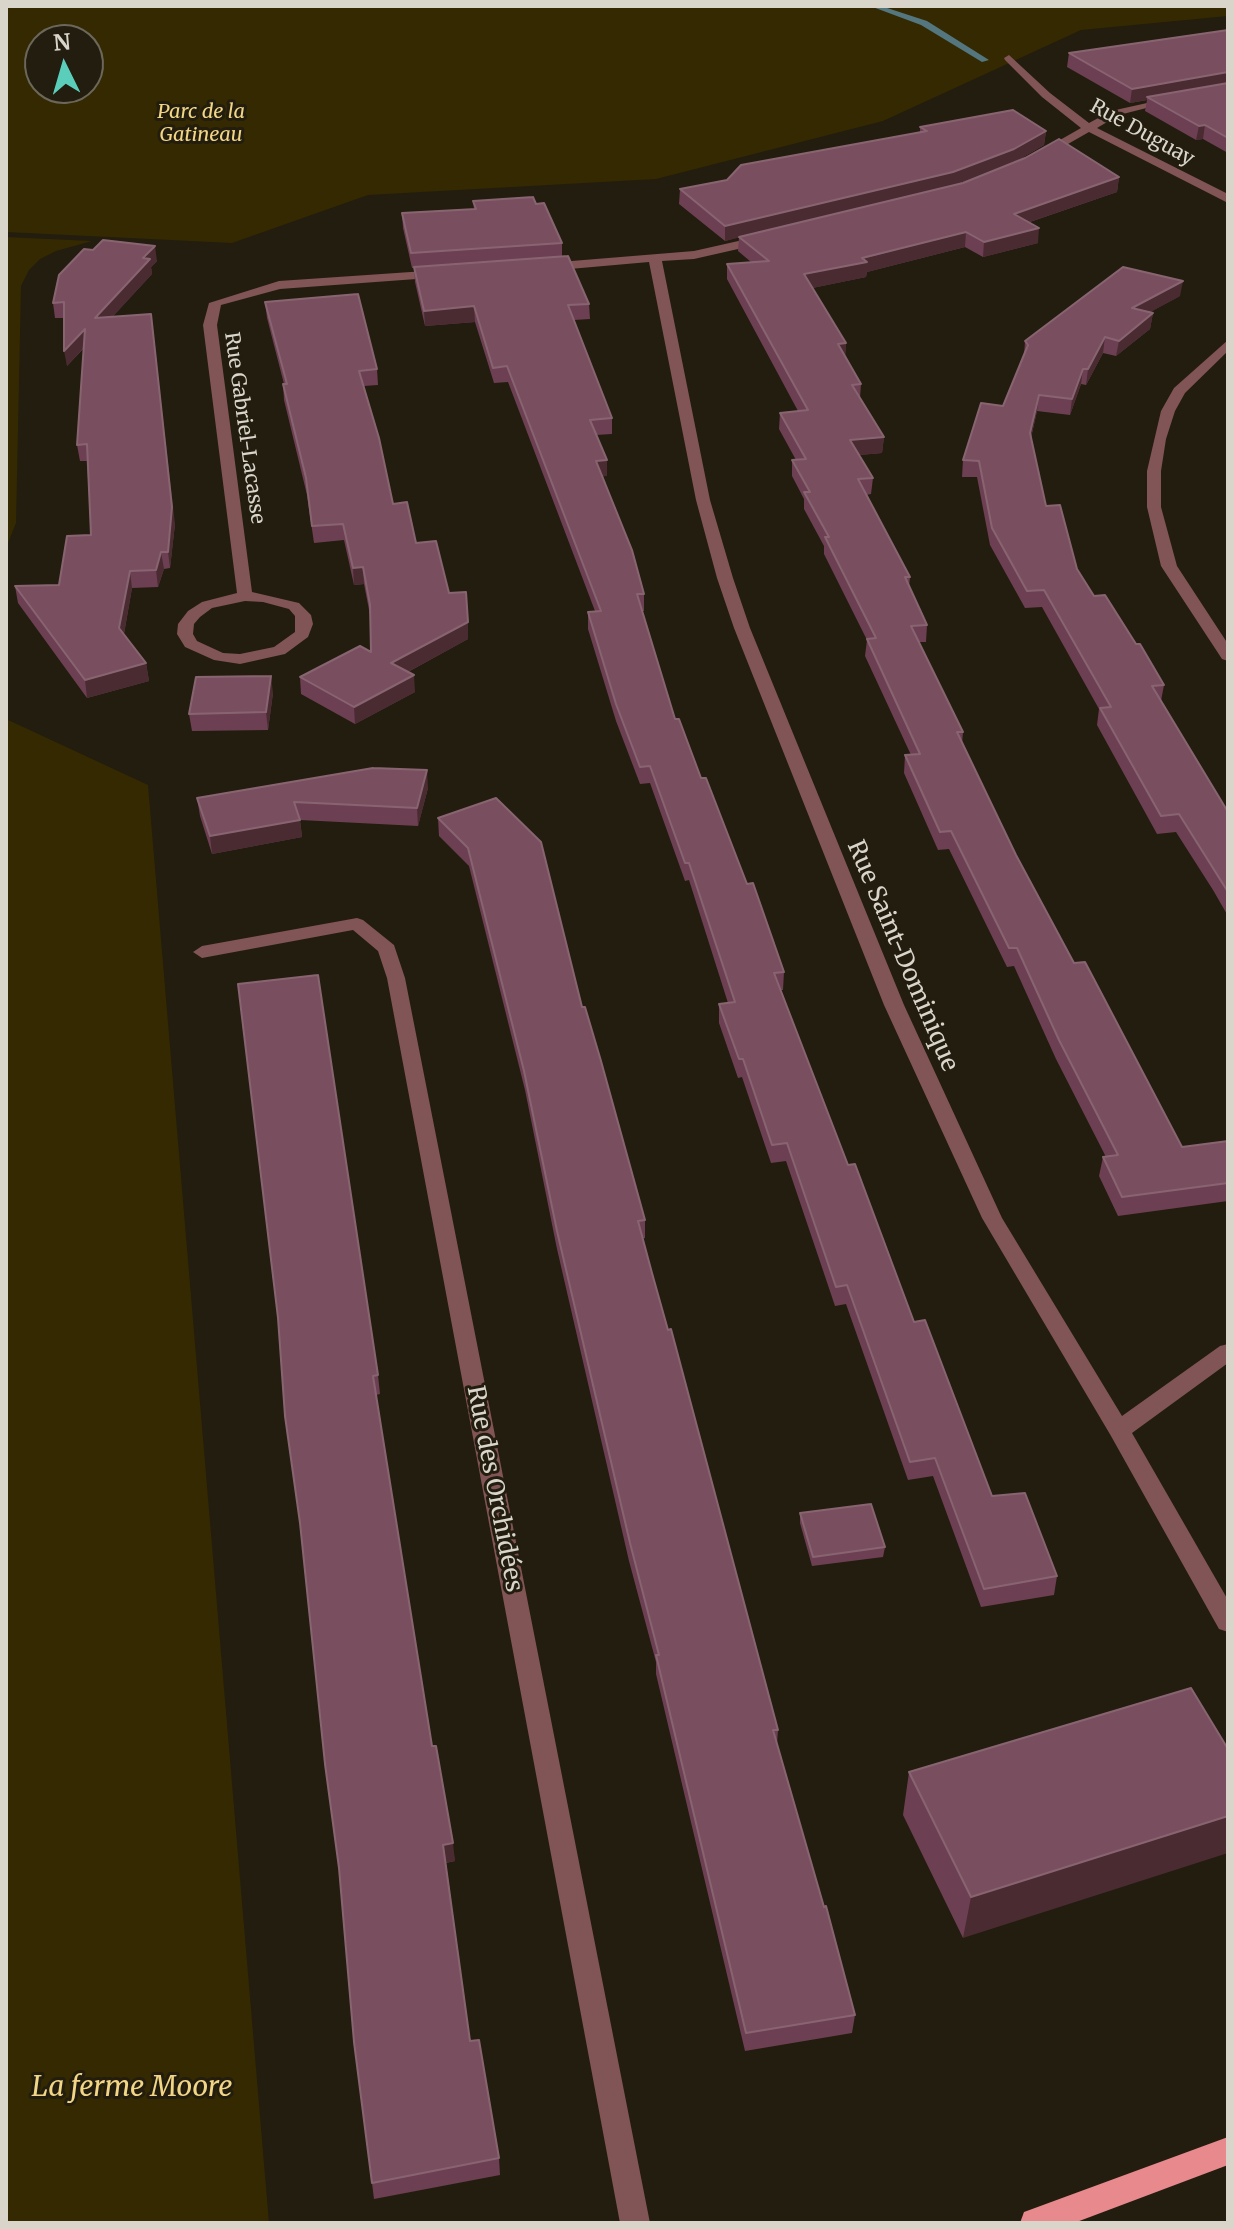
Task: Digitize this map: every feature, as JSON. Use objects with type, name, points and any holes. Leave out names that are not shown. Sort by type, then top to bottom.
[{"type":"main road","points":[[1035,2223],[1228,2151]]},
{"type":"street","name":"Rue Duguay","points":[[1009,58],[1046,95],[1089,128],[1228,199]]},
{"type":"street","points":[[1028,163],[1130,107],[1185,97]]},
{"type":"street","points":[[528,268],[694,255],[781,236]]},
{"type":"street","name":"Rue Saint-Dominique","points":[[655,259],[703,500],[742,628],[894,1005],[992,1218],[1119,1430],[1228,1622]]},
{"type":"street","name":"Rue Gabriel-Lacasse","points":[[245,596],[210,325],[215,303],[279,285],[450,274]]},
{"type":"street","points":[[1228,344],[1179,391],[1164,425],[1154,471],[1154,507],[1169,566],[1228,656]]},
{"type":"street","points":[[245,596],[272,598],[294,606],[303,615],[305,624],[302,634],[279,651],[240,659],[220,657],[191,644],[185,634],[186,624],[194,614],[207,605],[245,596]]},
{"type":"street","name":"Rue des Orchidées","points":[[202,952],[357,924],[387,949],[396,978],[635,2223]]},
{"type":"street","points":[[1119,1430],[1228,1352]]},
{"type":"green space","name":"Parc de la Gatineau","points":[[6,6],[1228,6],[1228,16],[1081,30],[883,121],[656,179],[368,195],[232,243],[6,232]]},
{"type":"green space","points":[[6,237],[92,241],[40,259],[29,270],[21,286],[16,523],[6,548]]},
{"type":"green space","name":"La ferme Moore","points":[[6,719],[148,785],[269,2223],[6,2223]]},
{"type":"building","points":[[1228,30],[1228,72],[1132,89],[1069,53]]},
{"type":"building","points":[[1228,83],[1228,138],[1147,97]]},
{"type":"building","points":[[1013,110],[1046,131],[1014,149],[953,172],[725,226],[680,189],[727,180],[741,165],[927,131],[920,127]]},
{"type":"building","points":[[1059,139],[1119,177],[1014,214],[1039,228],[984,242],[966,232],[862,258],[867,262],[804,274],[846,343],[838,344],[861,384],[852,385],[884,437],[850,440],[873,478],[858,479],[910,577],[905,577],[927,625],[911,626],[963,732],[957,732],[1016,855],[1074,963],[1085,962],[1182,1147],[1228,1141],[1228,1183],[1122,1197],[1103,1157],[1118,1155],[1059,1040],[1017,948],[1009,948],[951,831],[940,832],[905,755],[920,754],[867,639],[876,638],[825,537],[829,537],[804,492],[810,492],[792,460],[806,459],[780,413],[808,410],[727,264],[769,261],[739,237],[963,183],[1025,158]]},
{"type":"building","points":[[533,197],[536,204],[544,203],[562,243],[411,253],[402,213],[476,209],[473,201]]},
{"type":"building","points":[[103,240],[155,246],[143,258],[150,259],[95,318],[151,314],[172,507],[168,552],[161,552],[156,570],[130,571],[119,628],[146,663],[85,680],[15,586],[59,585],[67,536],[91,535],[87,444],[77,445],[85,329],[64,351],[64,302],[53,303],[59,275],[84,249],[93,250]]},
{"type":"building","points":[[568,256],[589,304],[568,305],[612,418],[590,420],[607,460],[596,461],[632,550],[644,594],[637,594],[675,719],[679,719],[701,778],[706,778],[747,884],[753,883],[784,972],[774,973],[848,1165],[855,1164],[914,1322],[925,1320],[992,1496],[1025,1493],[1057,1576],[984,1589],[935,1458],[910,1462],[847,1285],[836,1287],[787,1143],[772,1145],[743,1059],[739,1059],[719,1004],[735,1002],[689,863],[685,863],[650,766],[640,767],[616,704],[588,612],[601,611],[507,366],[493,368],[474,306],[424,311],[414,267]]},
{"type":"building","points":[[1123,267],[1183,281],[1132,308],[1153,313],[1119,341],[1105,337],[1088,369],[1083,369],[1072,399],[1039,395],[1030,433],[1046,506],[1060,505],[1077,569],[1094,596],[1105,595],[1136,644],[1140,644],[1164,685],[1152,686],[1228,812],[1228,892],[1179,814],[1161,816],[1100,708],[1111,707],[1044,590],[1027,591],[992,528],[979,461],[963,460],[981,403],[1003,406],[1028,345],[1025,341]]},
{"type":"building","points":[[358,294],[377,369],[359,371],[379,438],[393,504],[407,502],[416,543],[436,541],[449,593],[466,592],[468,622],[391,663],[414,675],[354,707],[300,677],[360,646],[371,652],[370,605],[363,567],[353,568],[343,524],[312,526],[306,478],[283,384],[287,384],[265,302]]},
{"type":"building","points":[[271,676],[266,712],[189,714],[196,677]]},
{"type":"building","points":[[373,768],[427,770],[417,808],[294,802],[300,820],[210,836],[197,798]]},
{"type":"building","points":[[496,798],[541,842],[582,1007],[585,1007],[601,1061],[645,1220],[638,1221],[668,1330],[671,1329],[778,1730],[773,1730],[855,2015],[746,2033],[557,1231],[524,1071],[468,848],[438,818]]},
{"type":"building","points":[[318,975],[378,1375],[373,1376],[432,1746],[436,1746],[453,1843],[443,1845],[470,2041],[479,2040],[499,2158],[372,2183],[354,2042],[339,1868],[300,1523],[285,1416],[278,1318],[238,984]]},
{"type":"building","points":[[871,1504],[885,1547],[813,1557],[800,1513]]},
{"type":"building","points":[[1191,1688],[1228,1749],[1228,1816],[971,1897],[909,1772]]},
{"type":"waterway","points":[[874,6],[924,23],[985,60]]}]
